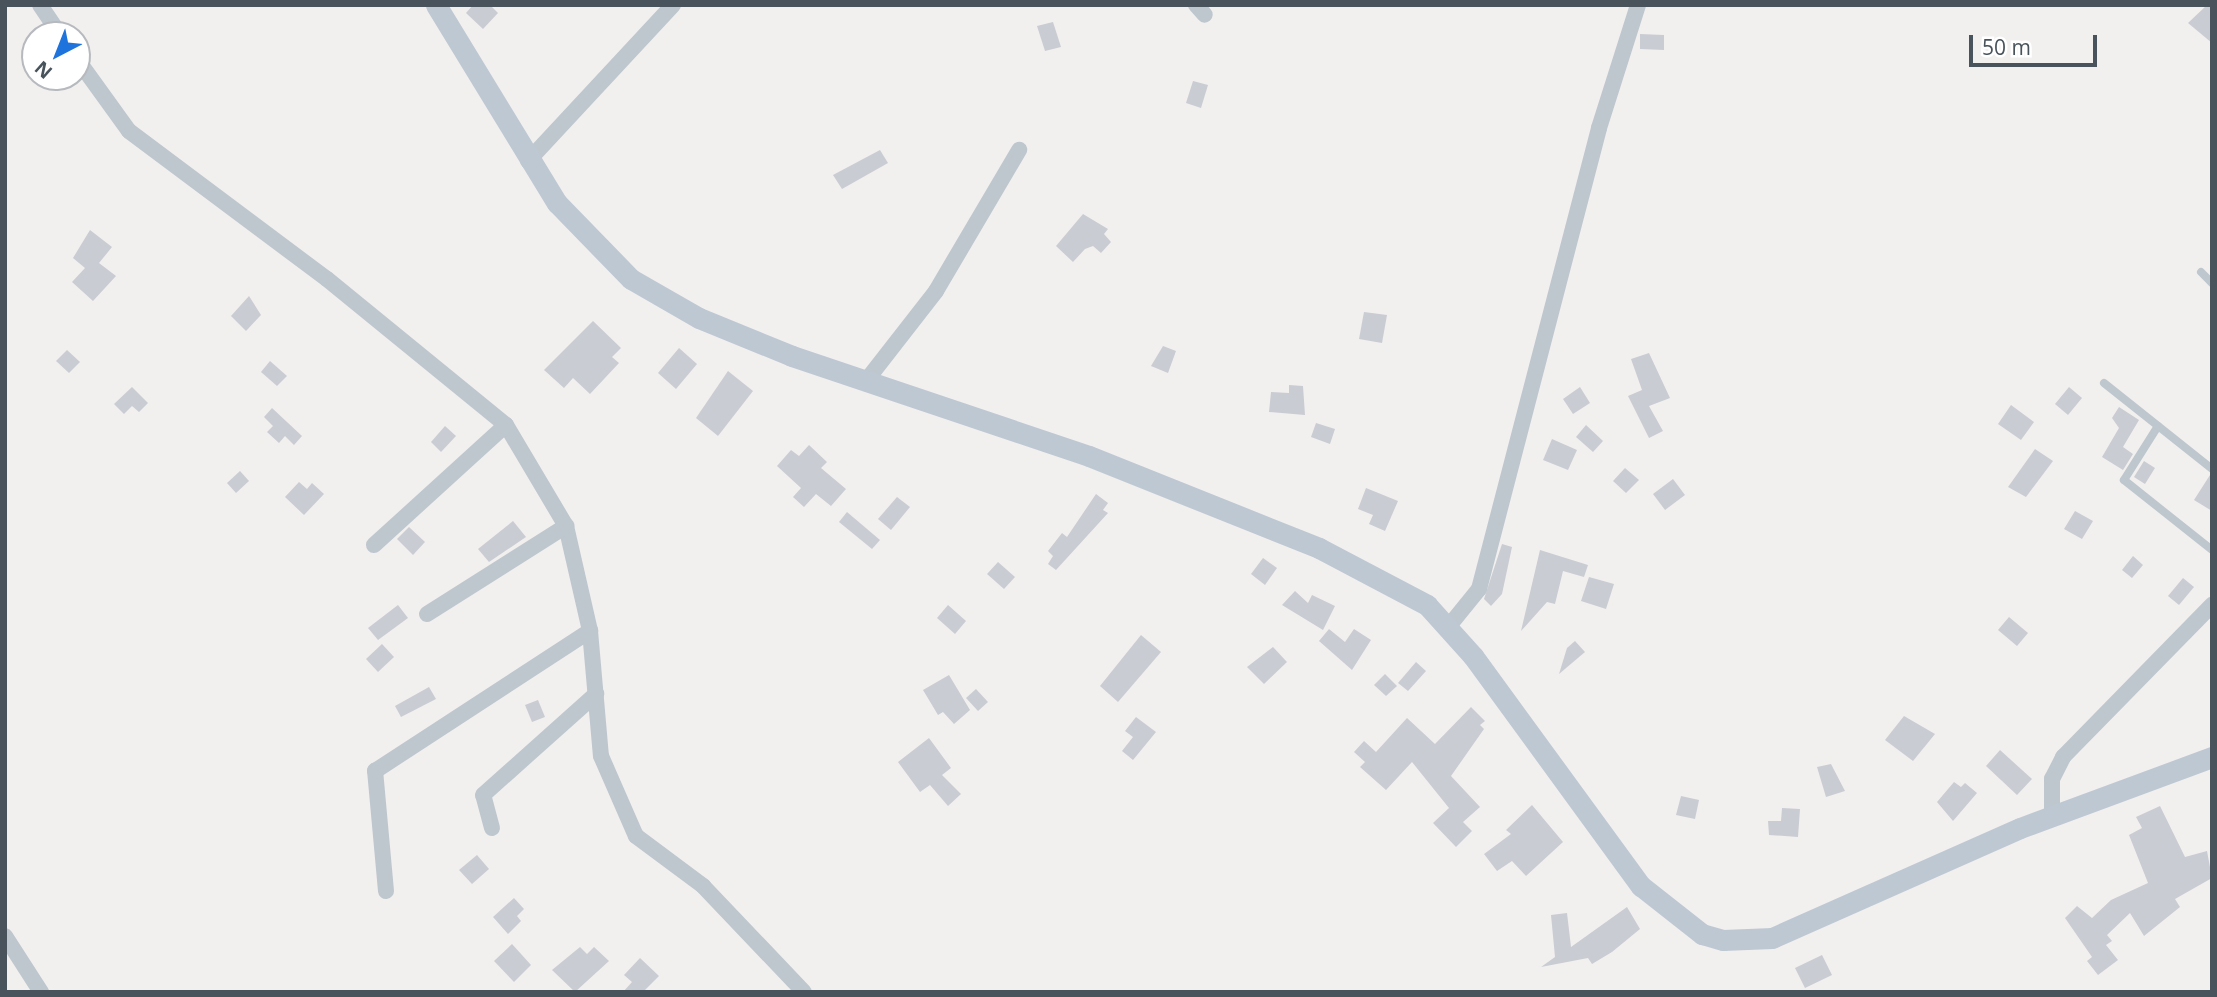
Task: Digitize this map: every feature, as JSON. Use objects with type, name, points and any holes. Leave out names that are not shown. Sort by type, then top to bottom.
[{"type":"street","points":[[40,5],[51,21]]},
{"type":"street","points":[[436,5],[528,161],[557,203],[631,279],[699,318],[866,381],[1089,456],[1319,548],[1427,605],[1449,626],[1641,886],[1702,934],[1735,941],[1772,938],[2052,816],[2212,757]]},
{"type":"street","points":[[528,161],[673,5]]},
{"type":"street","points":[[1449,626],[1479,589],[1599,128],[1638,5]]},
{"type":"street","points":[[91,78],[129,131],[327,279],[506,425],[566,527],[590,631],[601,755],[636,836],[703,886],[804,992]]},
{"type":"street","points":[[866,381],[936,290],[1019,150]]},
{"type":"street","points":[[374,545],[506,425]]},
{"type":"street","points":[[427,614],[566,527]]},
{"type":"street","points":[[2052,816],[2052,779],[2063,757],[2212,606]]},
{"type":"street","points":[[386,891],[375,771],[590,631]]},
{"type":"street","points":[[492,828],[483,795],[596,694]]},
{"type":"street","points":[[5,936],[41,992]]},
{"type":"lane","points":[[2201,272],[2212,283]]},
{"type":"lane","points":[[2104,383],[2212,469]]},
{"type":"lane","points":[[2158,426],[2124,481],[2212,550]]},
{"type":"building","points":[[473,5],[490,5],[498,13],[483,29],[466,13]]},
{"type":"building","points":[[2207,5],[2212,5],[2212,43],[2188,23]]},
{"type":"building","points":[[1053,22],[1061,47],[1045,51],[1037,26]]},
{"type":"building","points":[[1640,34],[1664,35],[1664,50],[1640,49]]},
{"type":"building","points":[[1193,81],[1208,85],[1201,108],[1186,103]]},
{"type":"building","points":[[880,150],[888,163],[842,189],[833,175]]},
{"type":"building","points":[[1083,214],[1108,229],[1104,234],[1111,242],[1101,253],[1093,246],[1085,249],[1073,262],[1056,246]]},
{"type":"building","points":[[90,230],[112,247],[99,263],[116,276],[93,301],[72,282],[85,268],[73,258]]},
{"type":"building","points":[[249,296],[261,315],[246,331],[231,316]]},
{"type":"building","points":[[1364,312],[1387,315],[1382,343],[1359,339]]},
{"type":"building","points":[[593,321],[621,348],[612,357],[619,363],[590,394],[573,378],[564,388],[544,370]]},
{"type":"building","points":[[1163,346],[1176,351],[1168,373],[1151,366]]},
{"type":"building","points":[[679,348],[697,364],[676,389],[658,373]]},
{"type":"building","points":[[67,350],[80,362],[69,373],[56,361]]},
{"type":"building","points":[[1649,353],[1670,398],[1649,406],[1663,431],[1649,438],[1628,396],[1642,390],[1631,359]]},
{"type":"building","points":[[270,361],[287,376],[277,386],[261,372]]},
{"type":"building","points":[[728,371],[753,391],[718,436],[696,418]]},
{"type":"building","points":[[1289,385],[1303,386],[1305,415],[1269,412],[1271,392],[1289,393]]},
{"type":"building","points":[[132,387],[148,403],[139,412],[132,406],[124,414],[114,404]]},
{"type":"building","points":[[1580,387],[1590,403],[1573,414],[1563,399]]},
{"type":"building","points":[[2069,387],[2082,398],[2068,415],[2055,404]]},
{"type":"building","points":[[2011,405],[2034,422],[2021,440],[1998,424]]},
{"type":"building","points":[[2119,407],[2139,420],[2123,447],[2133,454],[2123,470],[2102,457],[2119,428],[2112,418]]},
{"type":"building","points":[[272,408],[302,436],[294,445],[285,436],[279,443],[267,432],[273,426],[264,417]]},
{"type":"building","points":[[1316,423],[1335,429],[1330,444],[1311,437]]},
{"type":"building","points":[[1586,425],[1603,441],[1593,452],[1576,437]]},
{"type":"building","points":[[445,426],[456,436],[441,452],[431,442]]},
{"type":"building","points":[[1552,439],[1577,450],[1568,470],[1543,460]]},
{"type":"building","points":[[809,445],[827,462],[821,468],[846,489],[831,506],[816,494],[804,507],[793,497],[801,488],[777,466],[791,450],[799,456]]},
{"type":"building","points":[[2035,449],[2053,461],[2026,497],[2008,487]]},
{"type":"building","points":[[2144,461],[2155,468],[2145,484],[2134,477]]},
{"type":"building","points":[[1625,468],[1639,480],[1626,493],[1613,481]]},
{"type":"building","points":[[240,471],[249,481],[236,493],[227,483]]},
{"type":"building","points":[[2212,475],[2212,511],[2194,500]]},
{"type":"building","points":[[1673,479],[1685,495],[1665,510],[1653,494]]},
{"type":"building","points":[[299,482],[307,489],[312,483],[324,494],[304,515],[285,497]]},
{"type":"building","points":[[1366,488],[1398,501],[1385,531],[1369,524],[1373,515],[1358,509]]},
{"type":"building","points":[[1096,494],[1108,503],[1103,510],[1108,513],[1056,570],[1048,564],[1053,556],[1048,551],[1062,533],[1067,537]]},
{"type":"building","points":[[897,497],[910,507],[891,530],[878,519]]},
{"type":"building","points":[[2075,511],[2093,521],[2082,539],[2064,529]]},
{"type":"building","points":[[847,512],[880,540],[872,549],[839,522]]},
{"type":"building","points":[[513,521],[526,537],[489,562],[478,549]]},
{"type":"building","points":[[409,527],[425,542],[413,555],[397,539]]},
{"type":"building","points":[[1502,544],[1512,547],[1502,594],[1491,606],[1484,599]]},
{"type":"building","points":[[1540,550],[1588,565],[1584,577],[1563,571],[1555,604],[1547,602],[1521,631]]},
{"type":"building","points":[[2133,556],[2143,565],[2132,578],[2122,570]]},
{"type":"building","points":[[1263,558],[1277,568],[1265,585],[1251,574]]},
{"type":"building","points":[[998,562],[1015,577],[1004,589],[987,574]]},
{"type":"building","points":[[1589,577],[1614,584],[1606,609],[1581,601]]},
{"type":"building","points":[[2183,578],[2194,587],[2179,605],[2168,596]]},
{"type":"building","points":[[1295,591],[1308,603],[1312,595],[1335,606],[1323,630],[1282,605]]},
{"type":"building","points":[[398,605],[408,618],[378,640],[368,628]]},
{"type":"building","points":[[948,605],[966,621],[955,634],[937,618]]},
{"type":"building","points":[[2009,617],[2028,633],[2017,646],[1998,630]]},
{"type":"building","points":[[1329,629],[1345,642],[1354,629],[1371,640],[1352,670],[1319,641]]},
{"type":"building","points":[[1141,635],[1161,652],[1118,702],[1100,686]]},
{"type":"building","points":[[1575,641],[1585,652],[1559,674],[1567,648]]},
{"type":"building","points":[[382,644],[394,657],[378,672],[366,659]]},
{"type":"building","points":[[1273,647],[1287,662],[1264,684],[1247,667]]},
{"type":"building","points":[[1416,662],[1426,671],[1408,691],[1398,683]]},
{"type":"building","points":[[1385,674],[1397,686],[1386,696],[1374,685]]},
{"type":"building","points":[[949,675],[970,710],[954,724],[943,712],[938,715],[923,690]]},
{"type":"building","points":[[429,687],[436,699],[401,717],[395,706]]},
{"type":"building","points":[[976,689],[988,702],[978,711],[966,698]]},
{"type":"building","points":[[538,700],[545,717],[532,722],[525,705]]},
{"type":"building","points":[[1471,707],[1485,721],[1480,725],[1484,729],[1451,776],[1480,807],[1463,822],[1472,831],[1456,847],[1433,823],[1449,808],[1412,762],[1386,790],[1360,767],[1365,762],[1354,752],[1364,741],[1376,752],[1407,718],[1435,744]]},
{"type":"building","points":[[1904,716],[1935,734],[1913,761],[1885,740]]},
{"type":"building","points":[[1136,717],[1156,732],[1133,760],[1122,751],[1133,737],[1125,731]]},
{"type":"building","points":[[929,738],[951,768],[942,775],[961,794],[948,806],[930,785],[920,792],[898,762]]},
{"type":"building","points":[[2000,750],[2032,779],[2017,795],[1986,766]]},
{"type":"building","points":[[1831,764],[1845,791],[1826,797],[1817,767]]},
{"type":"building","points":[[1954,782],[1961,787],[1965,783],[1977,793],[1953,821],[1937,802]]},
{"type":"building","points":[[1681,796],[1699,800],[1695,819],[1676,815]]},
{"type":"building","points":[[1532,805],[1563,842],[1526,876],[1512,861],[1497,871],[1484,854],[1511,834],[1506,830]]},
{"type":"building","points":[[2160,806],[2185,857],[2207,851],[2212,878],[2175,899],[2180,907],[2144,936],[2130,913],[2107,935],[2112,941],[2106,945],[2118,960],[2098,975],[2087,961],[2092,957],[2065,918],[2077,906],[2092,918],[2111,900],[2148,883],[2129,835],[2142,828],[2136,817]]},
{"type":"building","points":[[1782,808],[1800,809],[1798,837],[1769,835],[1768,821],[1781,821]]},
{"type":"building","points":[[477,855],[489,869],[472,884],[459,870]]},
{"type":"building","points":[[514,898],[524,909],[517,916],[521,921],[508,934],[493,917]]},
{"type":"building","points":[[1627,907],[1640,929],[1612,952],[1592,964],[1588,958],[1541,967],[1555,957],[1551,915],[1567,913],[1571,947]]},
{"type":"building","points":[[512,944],[531,965],[514,982],[494,961]]},
{"type":"building","points":[[580,947],[587,954],[594,947],[609,961],[575,992],[552,970]]},
{"type":"building","points":[[1822,955],[1832,975],[1805,988],[1795,968]]},
{"type":"building","points":[[640,958],[659,976],[643,992],[623,992],[632,982],[624,975]]}]
